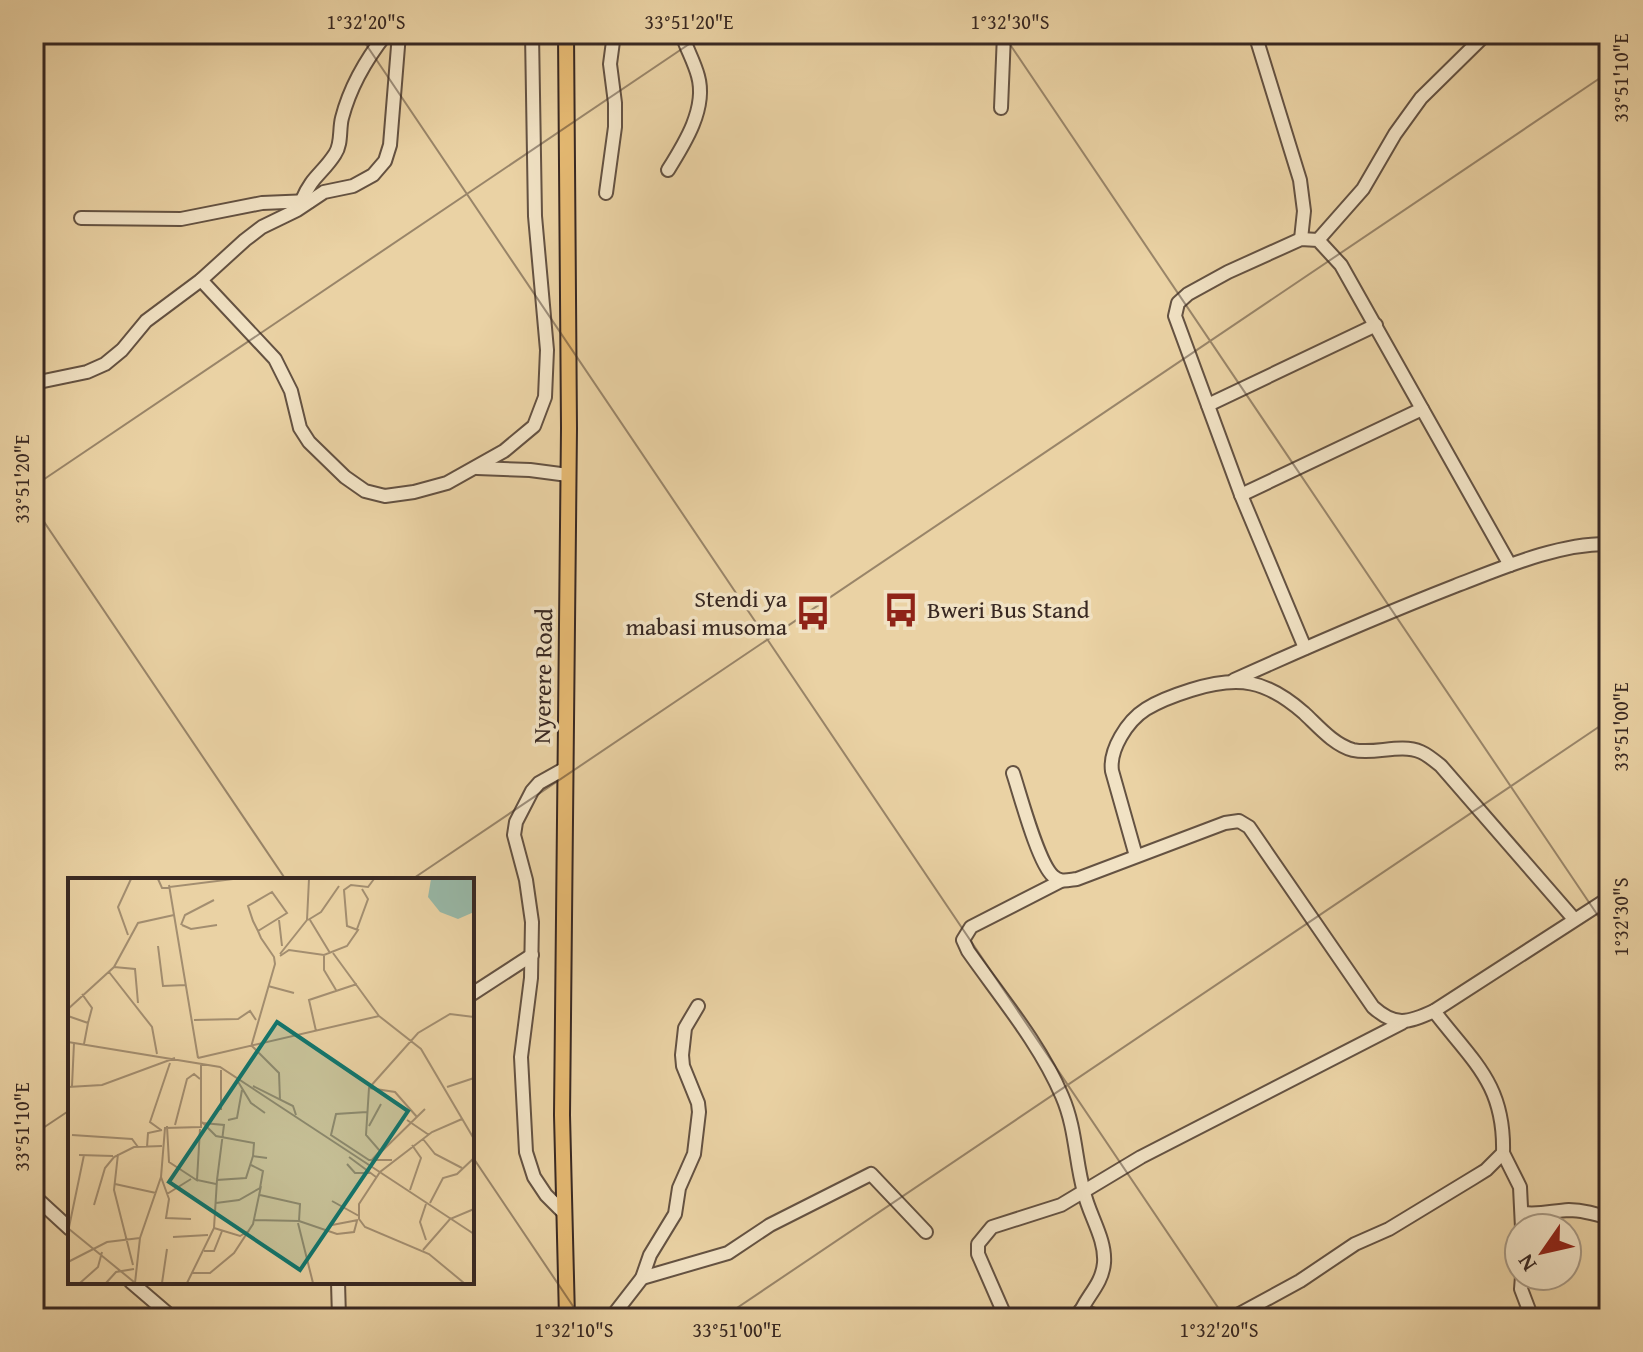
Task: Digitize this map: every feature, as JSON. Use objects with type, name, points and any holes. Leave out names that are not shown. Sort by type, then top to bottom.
[{"type":"main road","name":"Nyerere Road","points":[[566,34],[568,475],[564,769],[564,1213],[567,1318]]},
{"type":"street","points":[[306,201],[310,182],[335,154],[343,115],[352,91],[373,50],[386,34]]},
{"type":"street","points":[[34,383],[87,372],[105,364],[122,350],[146,321],[201,280],[262,227],[324,192],[353,186],[373,175],[385,161],[393,126],[392,96],[399,34]]},
{"type":"street","points":[[201,280],[275,359],[291,391],[300,428],[309,442],[345,477],[365,491],[385,496],[447,483],[504,451],[534,426],[545,397],[547,350],[535,216],[532,34]]},
{"type":"street","points":[[606,193],[615,127],[610,64],[614,34]]},
{"type":"street","points":[[668,170],[690,130],[700,91],[698,75],[682,34]]},
{"type":"street","points":[[1001,108],[1004,34]]},
{"type":"street","points":[[1255,34],[1300,180],[1304,211],[1301,239]]},
{"type":"street","points":[[1318,240],[1363,189],[1395,134],[1421,98],[1486,34]]},
{"type":"street","points":[[81,218],[181,219],[262,203],[306,201]]},
{"type":"street","points":[[1305,648],[1241,495],[1175,316],[1178,303],[1188,294],[1301,239],[1318,240],[1341,265],[1510,565]]},
{"type":"street","points":[[1208,405],[1376,325]]},
{"type":"street","points":[[1241,495],[1422,409]]},
{"type":"street","points":[[477,468],[568,475]]},
{"type":"street","points":[[1136,856],[1110,759],[1119,741],[1142,711],[1210,684],[1233,680],[1510,565],[1605,545]]},
{"type":"street","points":[[1233,680],[1254,682],[1274,691],[1334,740],[1352,750],[1420,751],[1441,766],[1574,919]]},
{"type":"street","points":[[564,769],[539,783],[516,822],[514,835],[526,880],[532,922],[532,955],[521,1057],[526,1152],[534,1177],[564,1213]]},
{"type":"street","points":[[1013,773],[1042,856],[1051,875],[1061,881]]},
{"type":"street","points":[[1106,1318],[1079,1314],[1101,1278],[1105,1260],[1083,1192],[1074,1132],[1062,1096],[1044,1061],[968,951],[963,940],[971,927],[1061,881],[1077,879],[1225,823],[1239,821],[1259,838],[1373,1007],[1384,1017],[1402,1023]]},
{"type":"street","points":[[1006,1318],[978,1254],[978,1244],[984,1235],[1000,1223],[1048,1210],[1141,1157],[1402,1023],[1434,1011],[1609,898]]},
{"type":"street","points":[[474,993],[532,955]]},
{"type":"street","points":[[611,1318],[642,1278],[650,1255],[675,1214],[679,1188],[694,1154],[698,1103],[683,1066],[682,1055],[685,1028],[698,1006]]},
{"type":"street","points":[[1434,1011],[1493,1089],[1504,1129],[1503,1153],[1520,1187],[1523,1212]]},
{"type":"street","points":[[1232,1318],[1473,1178],[1503,1153]]},
{"type":"street","points":[[642,1278],[728,1253],[770,1225],[871,1174],[926,1232]]},
{"type":"street","points":[[34,1196],[68,1227]]},
{"type":"street","points":[[1559,1212],[1590,1212],[1609,1218]]},
{"type":"street","points":[[133,1284],[173,1318]]},
{"type":"street","points":[[338,1284],[339,1318]]},
{"type":"street","points":[[1522,1292],[1532,1318]]},
{"type":"place","name":"Bweri Bus Stand","points":[[901,610]]},
{"type":"place","name":"Stendi ya mabasi musoma","points":[[813,613]]}]
